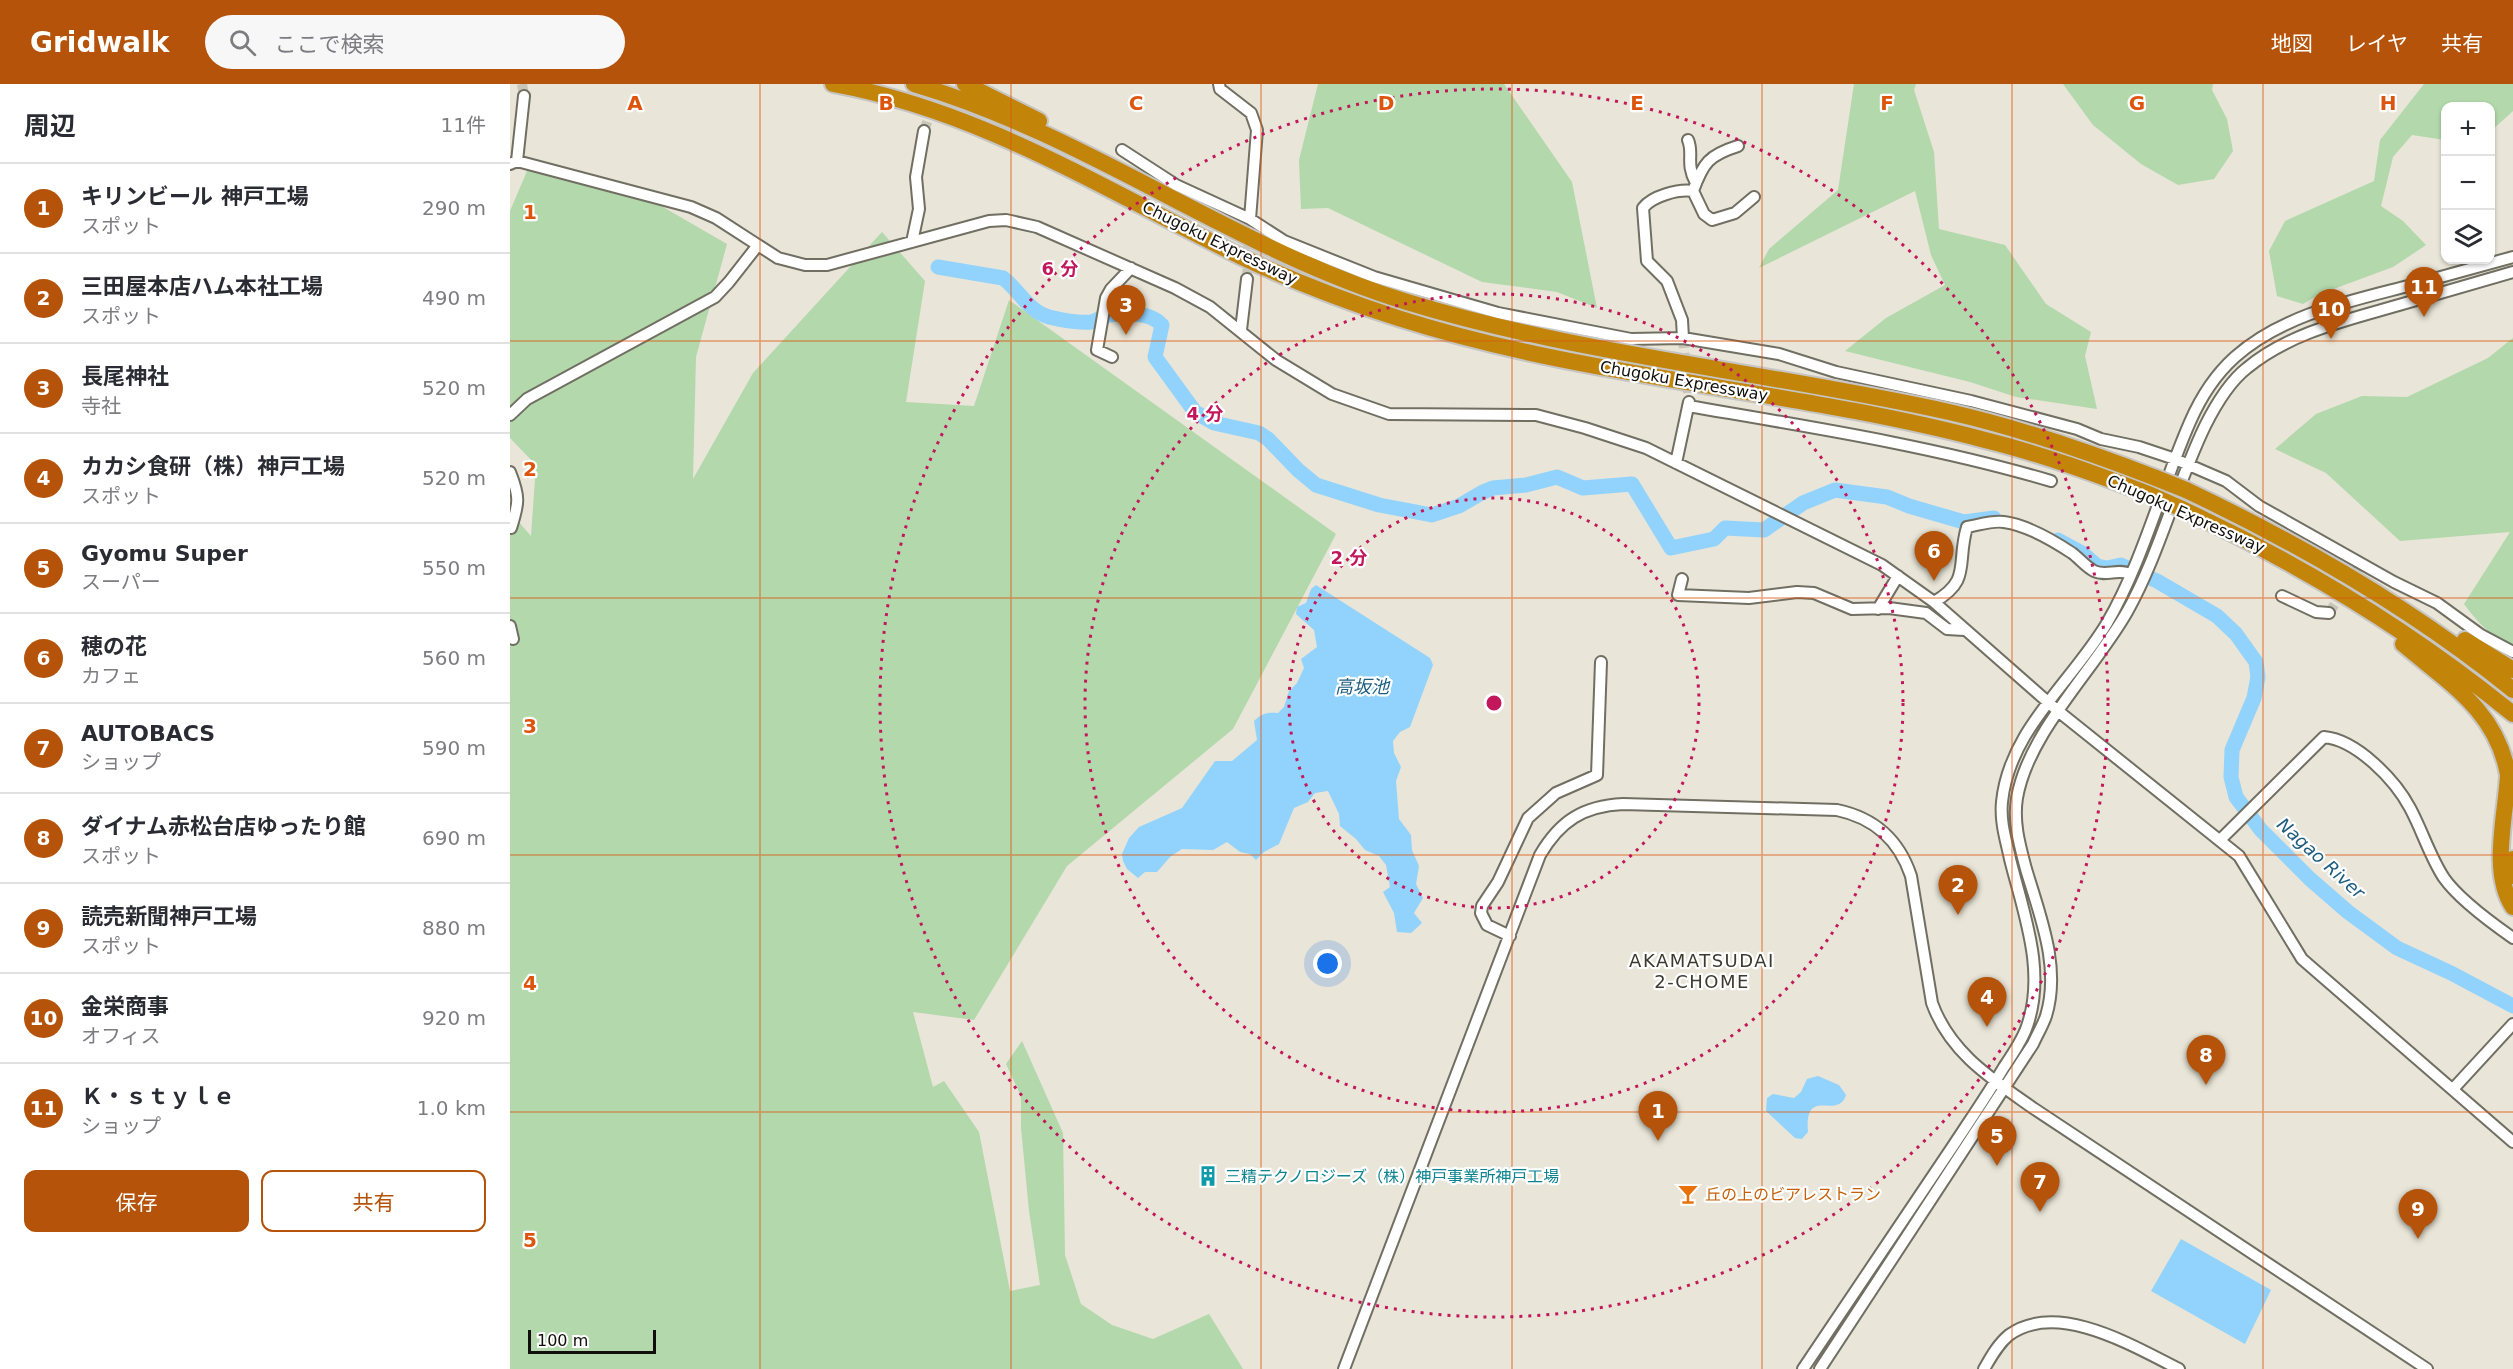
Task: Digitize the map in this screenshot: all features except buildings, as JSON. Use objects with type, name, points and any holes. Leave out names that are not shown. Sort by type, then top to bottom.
[{"type":"highway","name":"Chugoku Expressway","points":[[833,84],[890,96],[991,130],[1091,177],[1246,259],[1321,291],[1401,319],[1534,354],[1827,406],[1985,440],[2055,460],[2151,495],[2280,557],[2354,601],[2441,659],[2513,714]]},
{"type":"highway","name":"Chugoku Expressway","points":[[914,84],[996,113],[1291,258],[1405,301],[1492,325],[1581,344],[1952,413],[2088,452],[2157,478],[2186,490],[2302,548],[2405,611],[2513,690]]},
{"type":"highway","points":[[965,84],[1055,130],[1134,180]]},
{"type":"highway","points":[[2302,548],[2381,587],[2513,670]]},
{"type":"highway","points":[[2354,601],[2481,712],[2497,736],[2506,760],[2508,775],[2500,867],[2503,889],[2513,907]]},
{"type":"highway","points":[[2513,859],[2513,876]]},
{"type":"street","points":[[1219,84],[1220,89],[1251,113],[1257,130],[1250,219]]},
{"type":"street","points":[[524,96],[514,162],[691,207],[716,218],[778,258],[805,265],[827,265],[989,221],[1006,220],[1037,226],[1175,288],[1210,307],[1276,360],[1332,394],[1389,414],[1536,415],[1646,448],[1849,547],[1898,576],[1934,602],[2058,711],[2239,856],[2302,959],[2513,1142]]},
{"type":"street","points":[[912,242],[919,209],[916,177],[924,130]]},
{"type":"street","points":[[1688,140],[1690,171],[1704,214],[1712,220],[1735,213],[1754,197]]},
{"type":"street","points":[[1683,338],[1682,320],[1667,281],[1647,261],[1643,208],[1647,202],[1656,198],[1694,187],[1707,160],[1724,150],[1738,146]]},
{"type":"street","points":[[1122,150],[1176,185],[1250,219],[1284,241],[1374,277],[1498,313],[1631,339],[1683,338],[1779,354],[1836,372],[1971,401],[2077,429],[2101,439],[2139,447],[2175,459],[2226,481],[2259,506],[2394,582],[2438,603],[2481,635],[2513,652]]},
{"type":"street","points":[[510,415],[527,399],[715,297],[758,245]]},
{"type":"street","points":[[1820,1369],[2000,1085],[2026,1031],[2034,1000],[2036,978],[2031,937],[2002,828],[2002,804],[2006,780],[2014,756],[2048,702],[2089,652],[2109,618],[2130,574],[2192,418],[2206,393],[2233,358],[2255,341],[2333,306],[2513,257]]},
{"type":"street","points":[[1112,357],[1097,350],[1104,304],[1110,289],[1131,268]]},
{"type":"street","points":[[1803,1369],[2000,1085],[2033,1044],[2046,1015],[2051,982],[2048,947],[2017,838],[2017,797],[2027,766],[2058,711],[2099,656],[2128,610],[2205,425],[2220,399],[2245,369],[2278,347],[2336,323],[2513,272]]},
{"type":"street","points":[[1241,330],[1246,279]]},
{"type":"street","points":[[1676,463],[1689,404],[1861,436],[2002,467],[2051,481]]},
{"type":"street","points":[[510,472],[518,493],[519,504],[511,528]]},
{"type":"street","points":[[1934,602],[1947,595],[1959,580],[1962,544],[1967,527],[1995,522],[2005,522],[2030,531],[2072,553],[2093,571],[2102,573],[2124,571],[2130,574]]},
{"type":"street","points":[[1878,609],[1898,576]]},
{"type":"street","points":[[1682,579],[1678,595],[1749,598],[1797,592],[1814,593],[1852,609],[1911,610],[1926,613],[1947,628],[1965,630]]},
{"type":"street","points":[[2282,596],[2316,612],[2329,613]]},
{"type":"street","points":[[510,626],[513,639]]},
{"type":"street","points":[[1510,936],[1486,925],[1481,913],[1482,906],[1498,882],[1528,818],[1556,793],[1597,775],[1601,662]]},
{"type":"street","points":[[2220,840],[2324,737],[2342,740],[2384,773],[2408,805],[2444,878],[2494,925],[2513,938]]},
{"type":"street","points":[[1344,1369],[1540,855],[1561,826],[1590,810],[1605,805],[1623,804],[1821,809],[1850,813],[1863,818],[1888,835],[1906,861],[1911,876],[1932,1003],[1938,1020],[1950,1040],[1963,1054],[2000,1085],[2427,1369]]},
{"type":"street","points":[[2453,1089],[2513,1024]]},
{"type":"street","points":[[1984,1369],[1994,1351],[2008,1336],[2039,1322],[2056,1322],[2075,1324],[2094,1330],[2179,1369]]},
{"type":"green space","points":[[1318,84],[1504,84],[1572,182],[1597,308],[1557,292],[1482,282],[1328,208],[1301,209],[1299,160]]},
{"type":"green space","points":[[1854,84],[1916,84],[1914,90],[1934,152],[1939,229],[2005,245],[2046,304],[2091,332],[2085,356],[2097,409],[2016,397],[1970,382],[1845,351],[1886,318],[1945,285],[1931,255],[1915,191],[1759,268],[1769,249],[1838,190]]},
{"type":"green space","points":[[2063,84],[2213,84],[2212,90],[2227,119],[2233,151],[2214,179],[2178,185],[2141,164],[2093,125]]},
{"type":"green space","points":[[2424,84],[2513,84],[2513,111],[2495,127],[2495,102],[2441,102],[2441,139],[2412,135],[2393,157],[2381,206],[2403,221],[2426,245],[2393,267],[2320,294],[2303,304],[2277,296],[2269,251],[2285,221],[2374,181],[2380,140]]},
{"type":"green space","points":[[530,164],[656,203],[727,244],[696,357],[693,479],[753,373],[882,232],[925,281],[906,402],[974,406],[1009,300],[1336,534],[1233,729],[1067,866],[974,1020],[913,1012],[933,1087],[944,1081],[979,1132],[1010,1291],[1040,1285],[1029,1211],[1021,1128],[1021,1096],[1006,1064],[1022,1041],[1063,1133],[1065,1255],[1081,1304],[1112,1325],[1153,1339],[1209,1314],[1243,1369],[510,1369],[510,512],[531,536],[536,465],[510,438],[510,211]]},
{"type":"green space","points":[[2513,338],[2513,646],[2485,629],[2464,604],[2510,532],[2400,541],[2326,473],[2275,449],[2316,414],[2362,396],[2407,397],[2488,358]]},
{"type":"water","name":"高坂池","points":[[1316,585],[1430,658],[1433,665],[1410,727],[1400,732],[1393,741],[1394,753],[1401,767],[1396,781],[1399,819],[1411,835],[1412,850],[1419,866],[1416,884],[1423,898],[1414,913],[1422,923],[1411,933],[1397,932],[1394,913],[1383,892],[1390,887],[1386,865],[1379,856],[1365,850],[1340,826],[1339,814],[1328,791],[1315,793],[1308,802],[1294,808],[1279,844],[1264,852],[1256,860],[1250,854],[1240,852],[1227,842],[1213,850],[1182,849],[1170,857],[1157,872],[1145,872],[1138,878],[1127,869],[1123,861],[1122,854],[1129,838],[1139,827],[1182,808],[1215,761],[1232,761],[1257,740],[1254,721],[1265,714],[1278,713],[1284,707],[1289,691],[1297,683],[1304,668],[1301,659],[1317,647],[1314,630],[1296,614],[1297,607],[1306,603],[1311,589]]},
{"type":"water","points":[[1818,1076],[1839,1085],[1846,1095],[1842,1102],[1836,1105],[1816,1106],[1811,1110],[1808,1118],[1808,1132],[1802,1139],[1795,1138],[1766,1111],[1767,1098],[1773,1094],[1794,1098],[1801,1092],[1807,1079]]},
{"type":"water","points":[[2181,1239],[2271,1290],[2245,1344],[2151,1291]]},
{"type":"waterway","name":"Nagao River","points":[[938,267],[1003,278],[1029,305],[1049,317],[1091,322],[1109,315],[1130,313],[1144,315],[1157,321],[1162,325],[1155,357],[1195,412],[1214,423],[1259,433],[1316,485],[1379,505],[1432,515],[1459,506],[1493,488],[1526,485],[1557,477],[1583,488],[1632,484],[1671,548],[1714,539],[1725,528],[1764,530],[1803,503],[1835,490],[1887,497],[1964,522],[1994,518]]},
{"type":"waterway","name":"Nagao River","points":[[2058,540],[2082,553],[2097,566],[2107,568],[2121,565],[2157,581],[2217,616],[2236,634],[2256,662],[2258,677],[2254,698],[2232,750],[2231,777],[2236,797],[2261,830],[2310,879],[2348,912],[2397,948],[2513,1006]]},
{"type":"tunnel","points":[[522,84],[524,96]]},
{"type":"tunnel","points":[[924,131],[940,84]]},
{"type":"tunnel","points":[[1247,279],[1250,219]]},
{"type":"tunnel","points":[[1683,338],[1689,402]]},
{"type":"tunnel","points":[[2329,613],[2362,562]]},
{"type":"place","name":"Ｋ・ｓｔｙｌｅ","points":[[2424,317]]},
{"type":"place","name":"長尾神社","points":[[1126,335]]},
{"type":"place","name":"金栄商事","points":[[2331,339]]},
{"type":"place","name":"穂の花","points":[[1934,581]]},
{"type":"place","name":"三田屋本店ハム本社工場","points":[[1958,915]]},
{"type":"place","name":"カカシ食研（株）神戸工場","points":[[1987,1027]]},
{"type":"place","name":"ダイナム赤松台店ゆったり館","points":[[2206,1085]]},
{"type":"place","name":"キリンビール 神戸工場","points":[[1658,1141]]},
{"type":"place","name":"Gyomu Super","points":[[1997,1166]]},
{"type":"place","name":"三精テクノロジーズ（株）神戸事業所神戸工場","points":[[1208,1176]]},
{"type":"place","name":"丘の上のビアレストラン","points":[[1688,1194]]},
{"type":"place","name":"AUTOBACS","points":[[2040,1212]]},
{"type":"place","name":"読売新聞神戸工場","points":[[2418,1239]]},
{"type":"district","name":"AKAMATSUDAI 2-CHOME","points":[[1702,970]]}]
